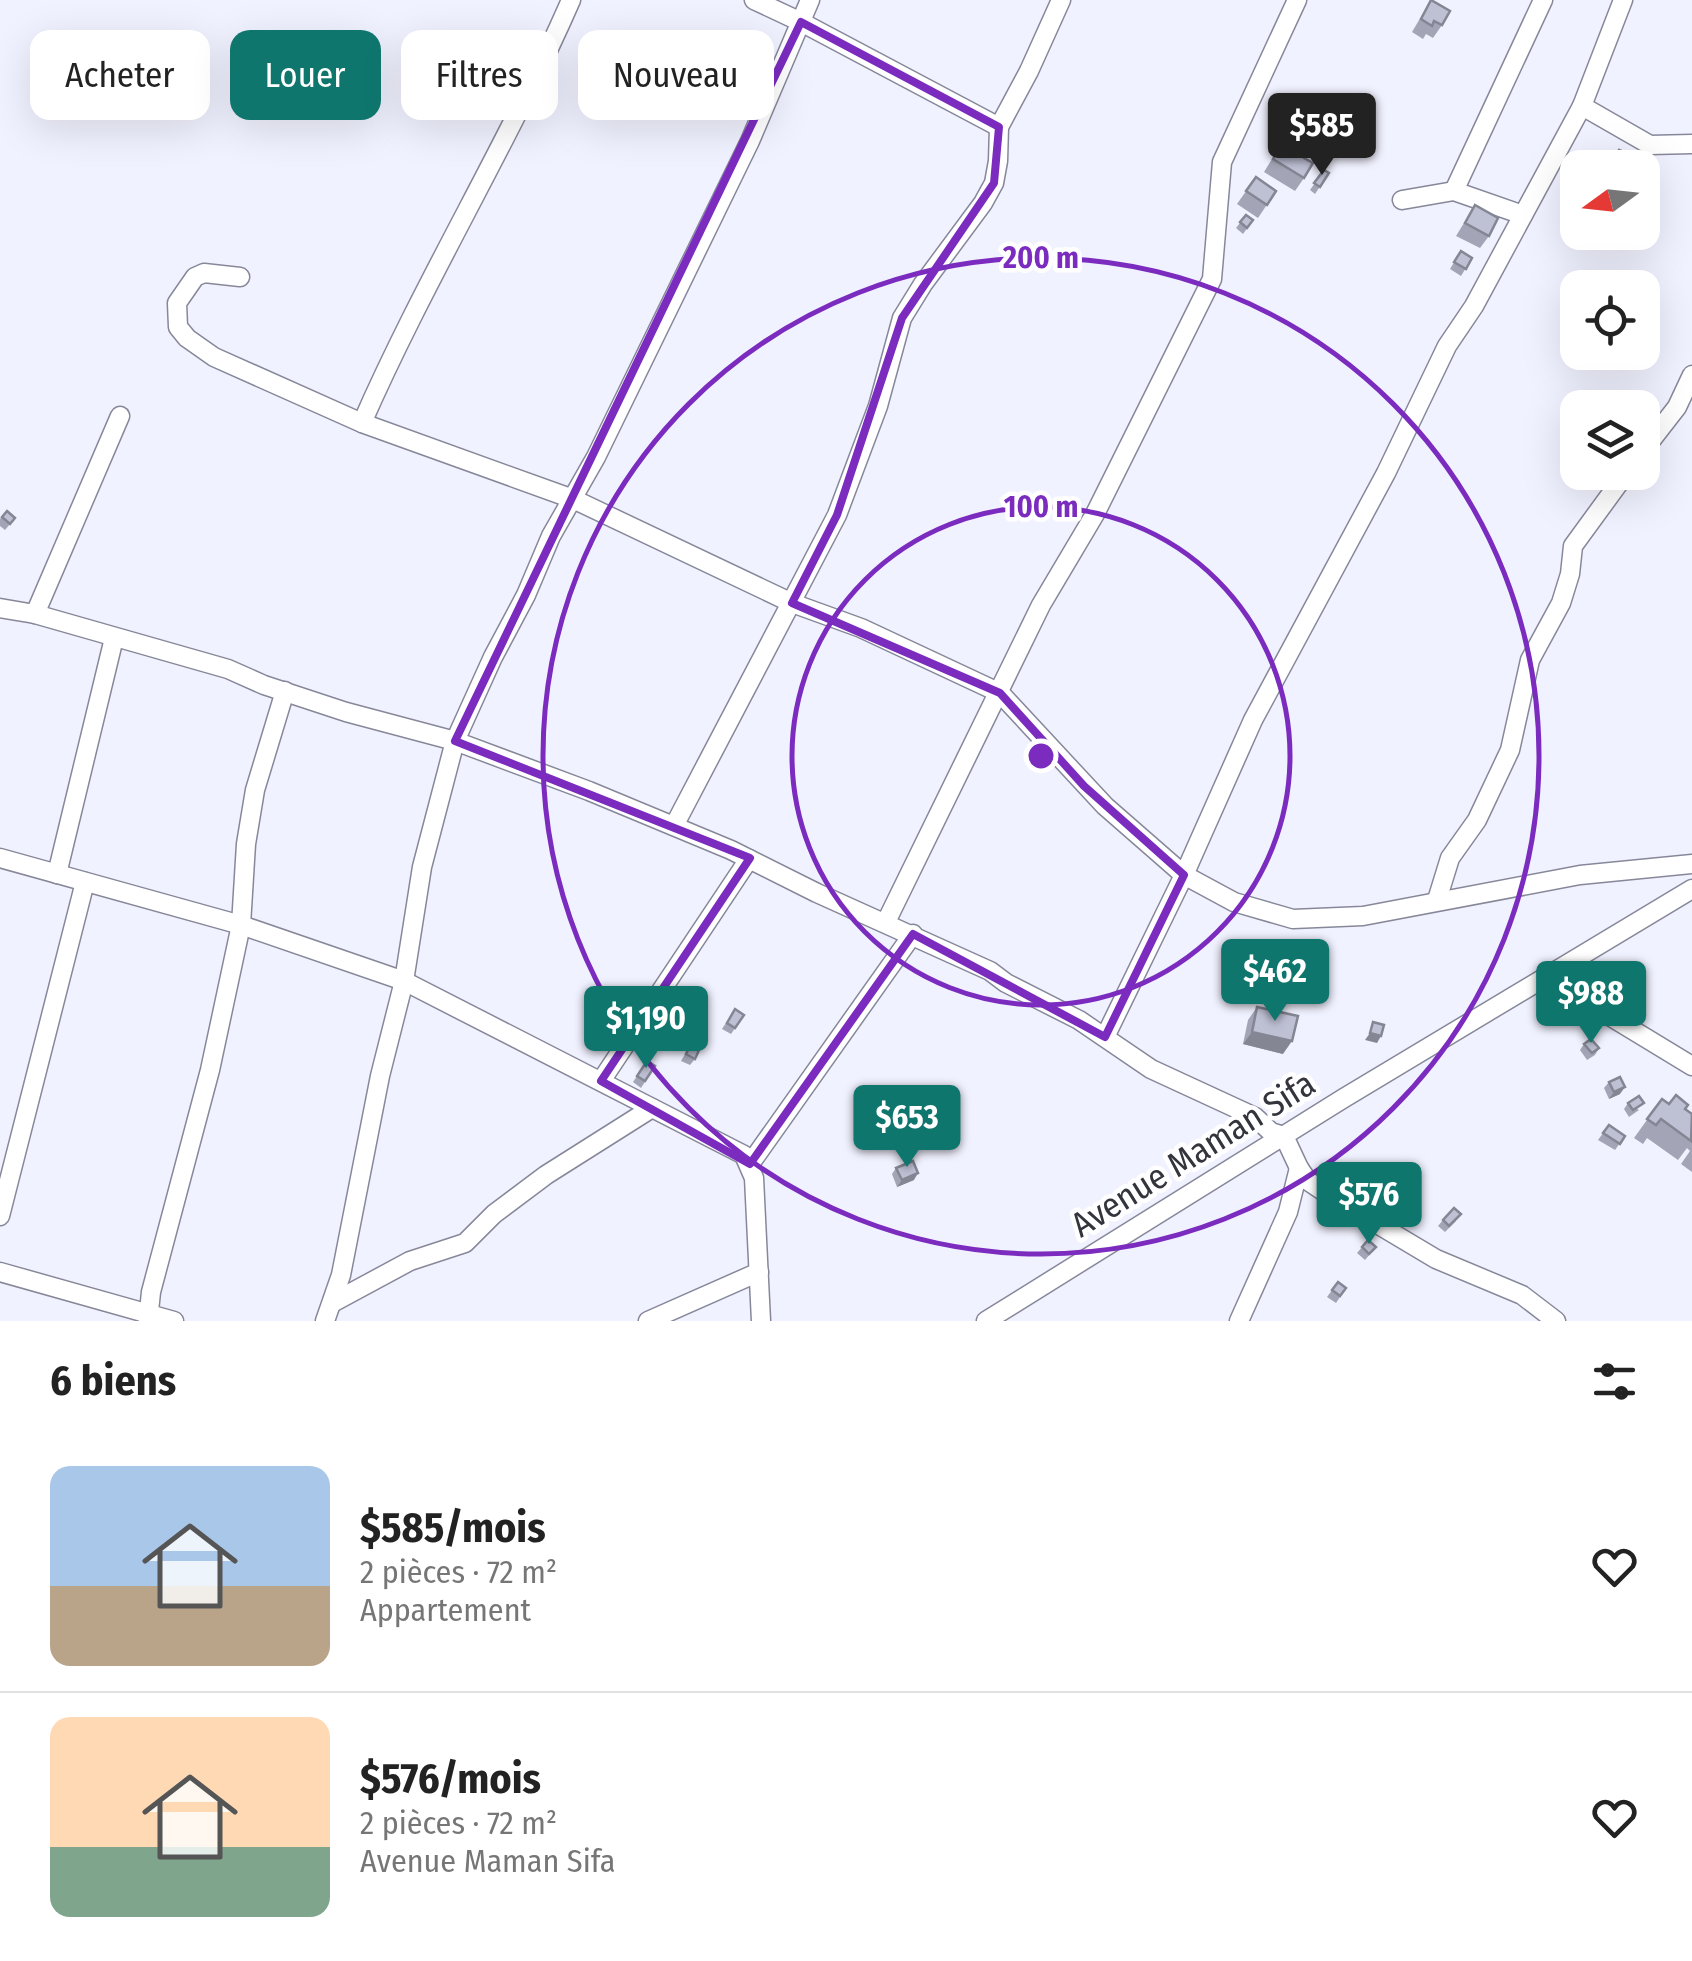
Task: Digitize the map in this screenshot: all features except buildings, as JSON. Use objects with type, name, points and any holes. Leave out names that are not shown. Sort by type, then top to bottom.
[{"type":"street","points":[[362,423],[384,372],[527,96],[571,0]]},
{"type":"street","points":[[754,0],[999,128]]},
{"type":"street","points":[[329,1312],[341,1275],[380,1076],[404,981],[422,867],[455,741],[551,536],[573,499],[770,100],[810,0]]},
{"type":"street","points":[[674,826],[837,515],[878,406],[902,318],[994,183],[999,128],[1030,71],[1061,0]]},
{"type":"street","points":[[886,922],[1041,605],[1094,514],[1212,279],[1222,162],[1298,0]]},
{"type":"street","points":[[1454,191],[1544,0]]},
{"type":"street","points":[[1104,1037],[1184,875],[1253,720],[1386,473],[1447,346],[1474,306],[1582,106],[1623,0]]},
{"type":"street","points":[[1582,106],[1650,145],[1692,144]]},
{"type":"street","points":[[1402,200],[1454,191],[1523,216]]},
{"type":"street","points":[[240,277],[214,272],[195,277],[177,303],[178,326],[214,357],[362,423],[573,499],[792,604],[861,628],[1000,693],[1084,786],[1184,875],[1234,902],[1293,919],[1362,916],[1580,875],[1692,864]]},
{"type":"street","points":[[1660,429],[1677,407],[1692,375]]},
{"type":"street","points":[[35,614],[120,416]]},
{"type":"street","points":[[1437,900],[1450,858],[1478,820],[1510,750],[1530,660],[1561,603],[1570,574],[1572,546],[1614,490]]},
{"type":"street","points":[[0,608],[35,614],[228,669],[346,712],[455,741],[674,826],[914,934],[990,970],[1006,983],[1079,1020],[1152,1069],[1255,1116],[1271,1132],[1284,1136],[1308,1181],[1436,1259],[1522,1295],[1556,1321]]},
{"type":"street","points":[[57,874],[114,638]]},
{"type":"street","points":[[148,1318],[210,1070],[241,925],[246,844],[256,790],[284,691]]},
{"type":"street","points":[[0,858],[241,925],[404,981],[734,1149],[750,1164]]},
{"type":"street","points":[[600,1082],[749,859]]},
{"type":"street","points":[[0,1216],[85,882]]},
{"type":"street","name":"Avenue Maman Sifa","points":[[996,1318],[1284,1136],[1692,889]]},
{"type":"street","points":[[761,1321],[750,1164],[914,934]]},
{"type":"street","points":[[1546,978],[1692,1066]]},
{"type":"street","points":[[329,1312],[410,1260],[466,1244],[494,1214],[546,1175],[652,1108]]},
{"type":"street","points":[[1239,1321],[1288,1212],[1298,1168]]},
{"type":"street","points":[[0,1272],[148,1318],[174,1321]]},
{"type":"street","points":[[648,1321],[758,1272]]},
{"type":"highlighted area","points":[[801,22],[999,127],[994,183],[902,318],[837,515],[792,603],[1000,693],[1084,786],[1184,875],[1105,1037],[913,934],[750,1164],[601,1081],[750,858],[455,741]]}]
